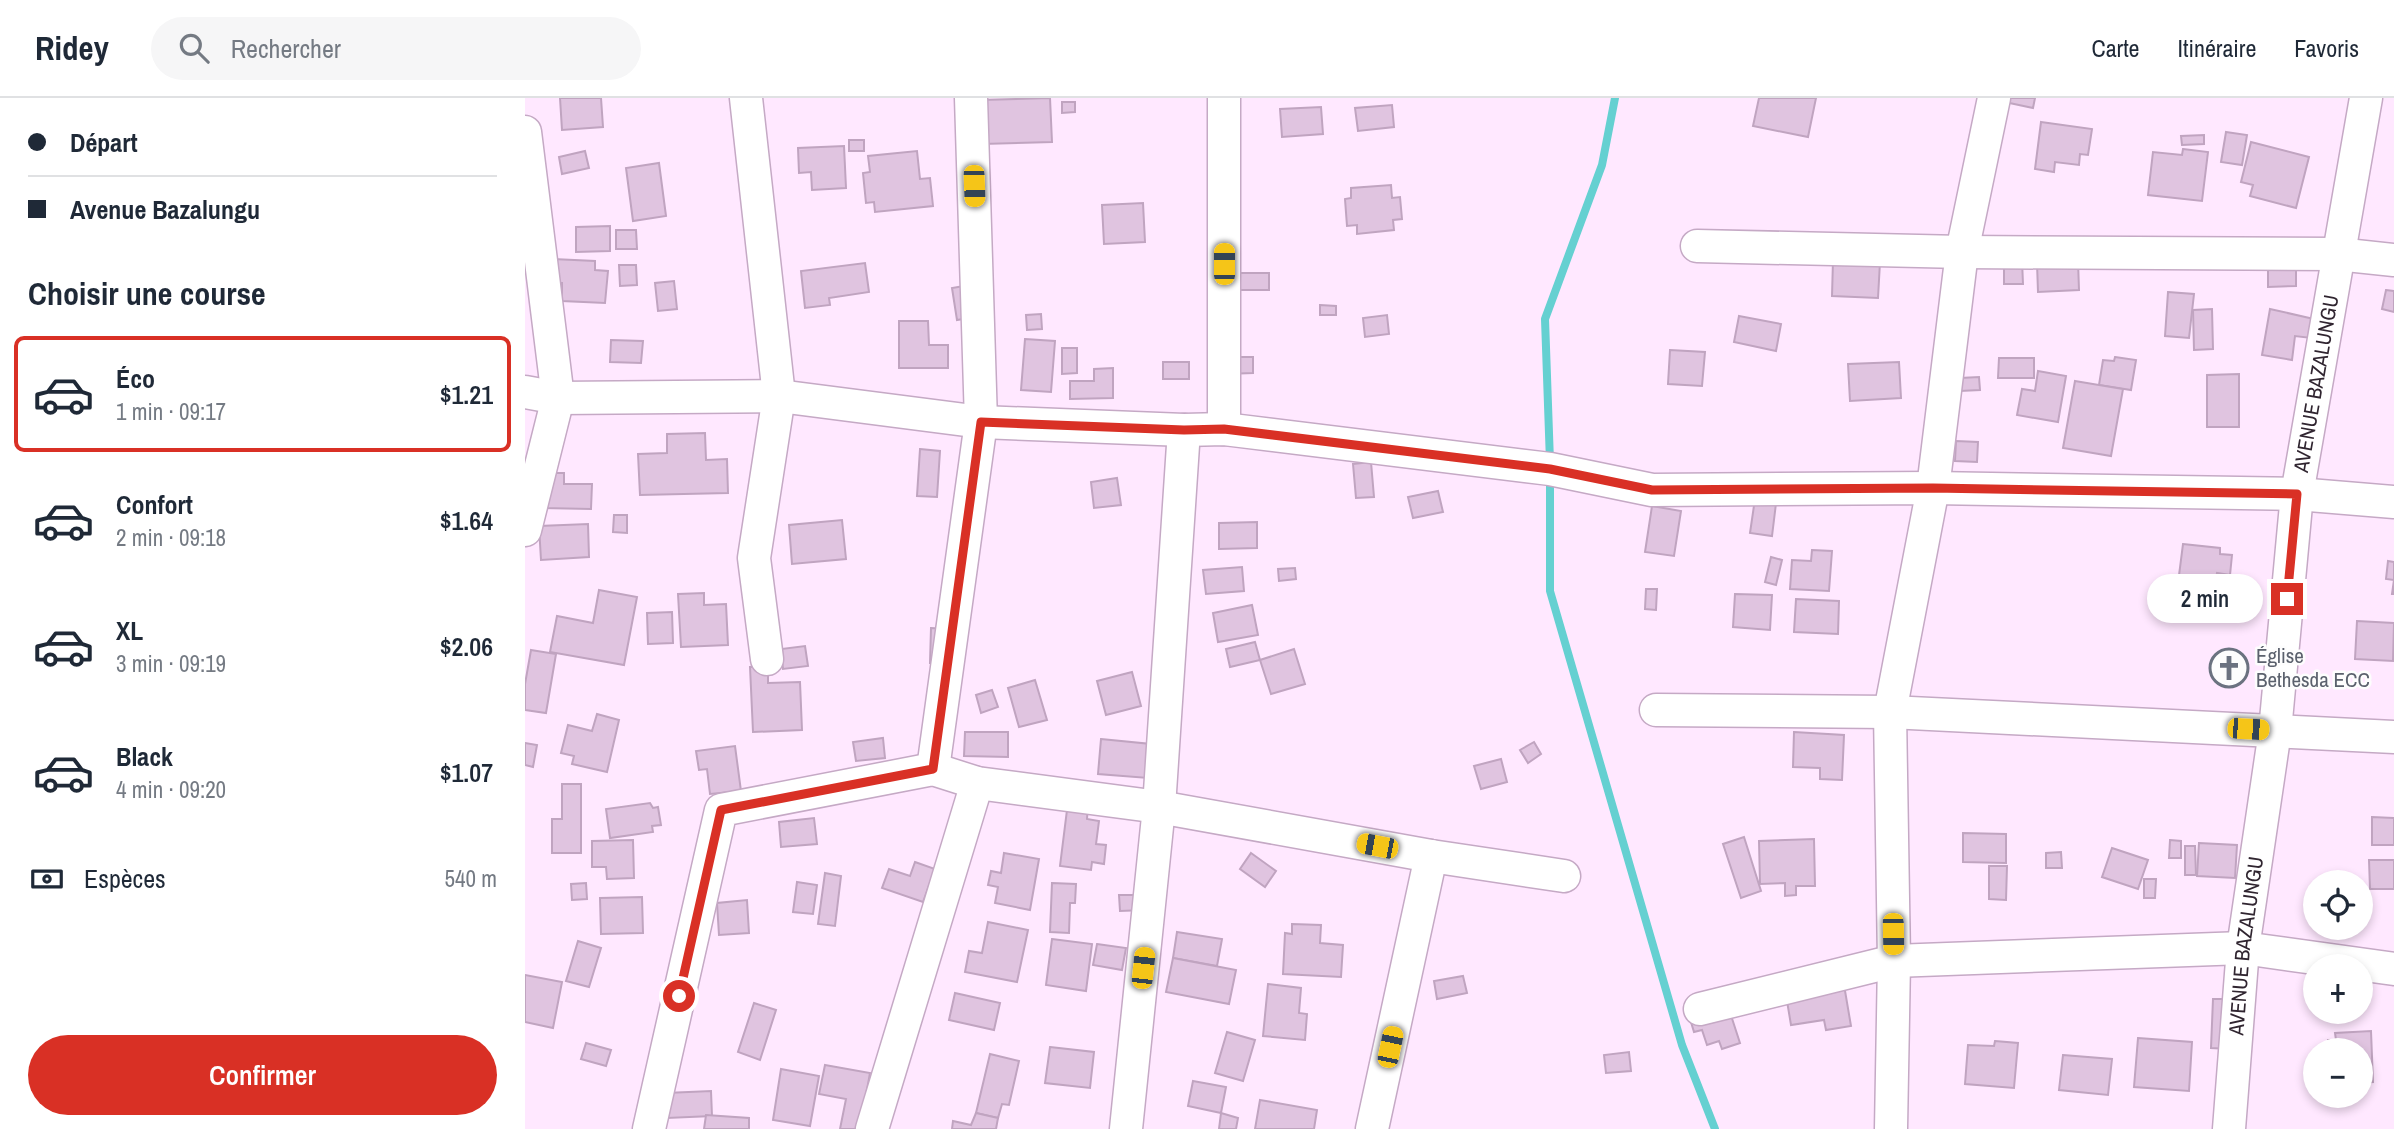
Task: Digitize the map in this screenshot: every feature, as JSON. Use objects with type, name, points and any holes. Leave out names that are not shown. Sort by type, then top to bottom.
[{"type":"street","points":[[746,98],[779,396],[754,558],[767,659]]},
{"type":"street","points":[[933,769],[981,422],[971,98]]},
{"type":"street","points":[[1224,98],[1224,429]]},
{"type":"street","points":[[1891,1129],[1893,961],[1890,712],[1933,488],[1962,252],[1994,98]]},
{"type":"street","name":"AVENUE BAZALUNGU","points":[[2229,1129],[2243,948],[2275,731],[2297,494],[2366,98]]},
{"type":"street","points":[[525,132],[558,398],[525,530]]},
{"type":"street","points":[[1697,246],[1962,252],[2337,254],[2394,260]]},
{"type":"street","points":[[525,392],[558,398],[779,396],[981,422],[1184,430],[1224,429],[1550,469],[1652,490],[1933,488],[2297,494],[2394,502]]},
{"type":"street","points":[[1126,1129],[1159,807],[1184,430]]},
{"type":"street","points":[[1656,710],[1890,712],[2394,737]]},
{"type":"street","points":[[649,1129],[721,810],[933,769],[977,783],[1159,807],[1431,856],[1564,876]]},
{"type":"street","points":[[873,1129],[977,783]]},
{"type":"street","points":[[1372,1129],[1431,856]]},
{"type":"street","points":[[1700,1009],[1893,961],[2243,948],[2394,969]]},
{"type":"building","points":[[560,98],[601,98],[603,127],[562,130]]},
{"type":"building","points":[[1050,98],[1052,142],[982,144],[981,100]]},
{"type":"building","points":[[1759,98],[1816,98],[1808,137],[1753,126]]},
{"type":"building","points":[[2001,98],[2035,98],[2033,108],[2000,101]]},
{"type":"building","points":[[1062,102],[1075,102],[1075,112],[1062,113]]},
{"type":"building","points":[[1392,105],[1394,127],[1358,131],[1355,108]]},
{"type":"building","points":[[1321,107],[1323,134],[1282,137],[1280,109]]},
{"type":"building","points":[[2041,122],[2092,129],[2088,155],[2080,154],[2079,165],[2055,162],[2054,172],[2035,169]]},
{"type":"building","points":[[2226,132],[2247,135],[2242,165],[2221,162]]},
{"type":"building","points":[[2204,135],[2204,144],[2182,145],[2181,136]]},
{"type":"building","points":[[849,140],[864,140],[864,151],[849,151]]},
{"type":"building","points":[[2251,142],[2309,157],[2296,208],[2250,196],[2253,185],[2241,182]]},
{"type":"building","points":[[844,146],[846,188],[812,190],[811,172],[799,173],[798,148]]},
{"type":"building","points":[[2183,149],[2208,152],[2202,201],[2148,195],[2153,152],[2182,155]]},
{"type":"building","points":[[585,151],[589,168],[562,174],[559,157]]},
{"type":"building","points":[[917,151],[920,179],[930,178],[933,206],[875,212],[874,202],[866,203],[863,173],[870,172],[868,156]]},
{"type":"building","points":[[659,163],[666,216],[633,221],[626,168]]},
{"type":"building","points":[[1391,185],[1392,198],[1400,197],[1402,219],[1393,220],[1394,230],[1357,234],[1357,225],[1347,226],[1345,199],[1351,198],[1351,188]]},
{"type":"building","points":[[1143,203],[1145,242],[1104,244],[1102,205]]},
{"type":"building","points":[[610,226],[610,251],[576,252],[576,227]]},
{"type":"building","points":[[616,230],[636,230],[637,249],[616,249]]},
{"type":"building","points":[[553,259],[595,261],[595,270],[608,271],[605,303],[562,301],[562,283],[552,283]]},
{"type":"building","points":[[1833,260],[1880,262],[1878,298],[1832,296]]},
{"type":"building","points":[[2022,260],[2023,284],[2004,284],[2004,261]]},
{"type":"building","points":[[2078,261],[2079,290],[2038,292],[2037,263]]},
{"type":"building","points":[[865,263],[869,292],[829,298],[830,305],[805,308],[801,271]]},
{"type":"building","points":[[619,265],[636,265],[637,285],[620,286]]},
{"type":"building","points":[[2268,270],[2296,270],[2296,286],[2268,287]]},
{"type":"building","points":[[1234,273],[1269,273],[1269,290],[1234,290]]},
{"type":"building","points":[[674,281],[677,309],[658,311],[655,283]]},
{"type":"building","points":[[970,285],[975,317],[957,320],[952,288]]},
{"type":"building","points":[[2386,290],[2394,291],[2394,312],[2382,309]]},
{"type":"building","points":[[2168,292],[2194,294],[2189,338],[2165,336]]},
{"type":"building","points":[[1320,305],[1336,306],[1336,315],[1320,315]]},
{"type":"building","points":[[2212,309],[2213,349],[2194,350],[2193,310]]},
{"type":"building","points":[[2270,309],[2314,319],[2311,338],[2295,336],[2292,360],[2262,355]]},
{"type":"building","points":[[1041,314],[1042,329],[1027,330],[1026,315]]},
{"type":"building","points":[[1387,315],[1389,334],[1365,337],[1363,318]]},
{"type":"building","points":[[1739,316],[1781,324],[1776,351],[1734,342]]},
{"type":"building","points":[[899,321],[928,321],[929,345],[948,345],[948,368],[899,368]]},
{"type":"building","points":[[1025,339],[1055,341],[1051,392],[1021,390]]},
{"type":"building","points":[[611,340],[643,341],[641,363],[610,362]]},
{"type":"building","points":[[1062,348],[1077,348],[1077,373],[1062,374]]},
{"type":"building","points":[[1670,350],[1705,352],[1702,386],[1668,384]]},
{"type":"building","points":[[1226,357],[1253,357],[1253,373],[1226,374]]},
{"type":"building","points":[[2115,357],[2136,360],[2131,390],[2099,385],[2103,360],[2114,361]]},
{"type":"building","points":[[1999,358],[2034,358],[2034,378],[1998,378]]},
{"type":"building","points":[[1163,362],[1189,362],[1189,379],[1163,379]]},
{"type":"building","points":[[1899,362],[1901,398],[1850,401],[1848,364]]},
{"type":"building","points":[[1113,368],[1113,398],[1070,399],[1070,381],[1094,381],[1094,369]]},
{"type":"building","points":[[2038,371],[2066,376],[2058,422],[2017,415],[2022,389],[2035,391]]},
{"type":"building","points":[[2239,374],[2239,427],[2207,427],[2207,375]]},
{"type":"building","points":[[1979,377],[1980,390],[1960,391],[1960,378]]},
{"type":"building","points":[[2075,381],[2123,389],[2111,456],[2063,448]]},
{"type":"building","points":[[705,433],[706,460],[727,459],[728,493],[640,495],[638,454],[667,453],[667,434]]},
{"type":"building","points":[[1956,441],[1978,442],[1977,462],[1955,461]]},
{"type":"building","points":[[920,449],[940,451],[937,497],[917,496]]},
{"type":"building","points":[[1371,462],[1374,497],[1356,498],[1353,464]]},
{"type":"building","points":[[542,473],[564,473],[564,484],[592,484],[591,509],[542,508]]},
{"type":"building","points":[[1117,478],[1121,505],[1094,508],[1091,482]]},
{"type":"building","points":[[1757,485],[1778,487],[1772,536],[1750,533]]},
{"type":"building","points":[[1438,491],[1443,512],[1413,518],[1408,497]]},
{"type":"building","points":[[1652,506],[1681,511],[1674,556],[1645,552]]},
{"type":"building","points":[[614,515],[627,515],[627,533],[613,532]]},
{"type":"building","points":[[842,520],[846,559],[792,564],[789,525]]},
{"type":"building","points":[[1257,522],[1257,548],[1219,549],[1219,523]]},
{"type":"building","points":[[588,524],[589,557],[541,560],[539,526]]},
{"type":"building","points":[[2183,544],[2220,548],[2220,554],[2232,555],[2230,575],[2217,573],[2214,596],[2177,591]]},
{"type":"building","points":[[1812,550],[1832,551],[1829,591],[1790,589],[1792,560],[1811,561]]},
{"type":"building","points":[[1771,557],[1782,560],[1776,585],[1765,582]]},
{"type":"building","points":[[2388,561],[2394,562],[2394,580],[2386,579]]},
{"type":"building","points":[[1242,567],[1244,591],[1206,594],[1203,570]]},
{"type":"building","points":[[1295,568],[1296,579],[1279,581],[1278,569]]},
{"type":"building","points":[[1646,589],[1657,589],[1656,610],[1645,609]]},
{"type":"building","points":[[599,590],[637,597],[624,665],[550,652],[557,616],[593,623]]},
{"type":"building","points":[[704,593],[704,605],[726,604],[728,645],[681,647],[678,594]]},
{"type":"building","points":[[1735,594],[1772,595],[1770,630],[1733,627]]},
{"type":"building","points":[[1796,599],[1839,601],[1838,634],[1794,632]]},
{"type":"building","points":[[1252,605],[1258,635],[1218,642],[1213,613]]},
{"type":"building","points":[[672,612],[673,643],[648,644],[647,613]]},
{"type":"building","points":[[2357,621],[2394,623],[2393,661],[2355,659]]},
{"type":"building","points":[[931,628],[945,629],[944,663],[930,663]]},
{"type":"building","points":[[1255,642],[1260,660],[1230,667],[1226,649]]},
{"type":"building","points":[[805,646],[808,666],[783,669],[781,649]]},
{"type":"building","points":[[1294,649],[1305,684],[1271,694],[1260,660]]},
{"type":"building","points":[[531,650],[556,654],[546,713],[525,710],[525,684]]},
{"type":"building","points":[[768,666],[768,683],[800,682],[802,730],[753,732],[750,667]]},
{"type":"building","points":[[1132,672],[1141,706],[1106,715],[1097,681]]},
{"type":"building","points":[[1035,680],[1047,720],[1019,727],[1008,688]]},
{"type":"building","points":[[992,690],[998,707],[981,713],[976,695]]},
{"type":"building","points":[[597,714],[619,720],[607,772],[572,764],[574,756],[561,753],[568,725],[592,731]]},
{"type":"building","points":[[965,732],[1008,732],[1008,757],[964,756]]},
{"type":"building","points":[[1794,732],[1844,735],[1842,780],[1820,779],[1820,768],[1793,767]]},
{"type":"building","points":[[883,738],[885,758],[856,761],[853,742]]},
{"type":"building","points":[[1101,739],[1151,744],[1148,778],[1098,774]]},
{"type":"building","points":[[1534,742],[1541,754],[1528,763],[1520,750]]},
{"type":"building","points":[[525,743],[537,745],[533,767],[525,765]]},
{"type":"building","points":[[735,746],[741,791],[710,794],[707,769],[699,770],[696,751]]},
{"type":"building","points":[[1501,759],[1507,782],[1481,789],[1474,766]]},
{"type":"building","points":[[562,784],[581,784],[581,853],[552,853],[552,819],[562,819]]},
{"type":"building","points":[[1068,802],[1088,805],[1087,819],[1099,821],[1096,844],[1106,845],[1104,864],[1092,862],[1091,870],[1060,866]]},
{"type":"building","points":[[650,803],[653,808],[658,807],[661,825],[652,826],[653,832],[610,838],[606,809]]},
{"type":"building","points":[[2372,817],[2394,818],[2394,845],[2372,845]]},
{"type":"building","points":[[814,818],[817,844],[781,847],[779,822]]},
{"type":"building","points":[[1963,833],[2006,834],[2006,863],[1963,862]]},
{"type":"building","points":[[1744,837],[1761,891],[1741,898],[1723,844]]},
{"type":"building","points":[[1814,839],[1815,886],[1796,886],[1796,895],[1785,896],[1785,883],[1760,884],[1759,841]]},
{"type":"building","points":[[633,840],[634,878],[607,879],[606,867],[592,867],[592,841]]},
{"type":"building","points":[[2170,840],[2181,841],[2181,858],[2169,858]]},
{"type":"building","points":[[2199,843],[2237,845],[2235,878],[2197,876]]},
{"type":"building","points":[[2185,846],[2195,846],[2196,875],[2185,875]]},
{"type":"building","points":[[2112,848],[2148,860],[2138,889],[2102,877]]},
{"type":"building","points":[[2061,852],[2062,868],[2046,868],[2046,853]]},
{"type":"building","points":[[1004,853],[1039,859],[1030,910],[995,903],[998,887],[988,885],[991,871],[1001,873]]},
{"type":"building","points":[[1251,853],[1276,871],[1265,887],[1240,869]]},
{"type":"building","points":[[2369,860],[2394,860],[2394,889],[2373,889],[2373,870],[2369,870]]},
{"type":"building","points":[[915,862],[935,869],[923,902],[882,888],[889,869],[910,876]]},
{"type":"building","points":[[1989,866],[2007,866],[2006,900],[1989,899]]},
{"type":"building","points":[[825,873],[841,876],[835,926],[818,924]]},
{"type":"building","points":[[2144,879],[2156,879],[2155,898],[2144,898]]},
{"type":"building","points":[[797,882],[817,885],[813,914],[793,912]]},
{"type":"building","points":[[586,883],[587,899],[572,900],[571,884]]},
{"type":"building","points":[[1052,883],[1076,884],[1075,903],[1070,903],[1069,933],[1050,932]]},
{"type":"building","points":[[1119,895],[1144,895],[1145,910],[1120,911]]},
{"type":"building","points":[[642,897],[643,933],[601,934],[600,898]]},
{"type":"building","points":[[747,900],[749,933],[719,935],[717,903]]},
{"type":"building","points":[[988,922],[1028,930],[1017,982],[965,972],[969,951],[982,953]]},
{"type":"building","points":[[1292,924],[1321,925],[1320,943],[1343,945],[1341,977],[1283,974],[1285,933],[1292,934]]},
{"type":"building","points":[[1177,932],[1222,939],[1217,966],[1173,958]]},
{"type":"building","points":[[1052,939],[1092,944],[1086,991],[1046,985]]},
{"type":"building","points":[[578,941],[601,948],[589,987],[566,981]]},
{"type":"building","points":[[1097,944],[1126,948],[1122,970],[1093,965]]},
{"type":"building","points":[[1173,958],[1236,970],[1229,1004],[1166,992]]},
{"type":"building","points":[[525,975],[562,982],[553,1028],[525,1022]]},
{"type":"building","points":[[1463,976],[1467,993],[1437,999],[1434,981]]},
{"type":"building","points":[[1843,979],[1851,1026],[1826,1030],[1824,1020],[1791,1025],[1785,989]]},
{"type":"building","points":[[1268,984],[1301,988],[1299,1013],[1307,1014],[1305,1040],[1263,1036]]},
{"type":"building","points":[[955,993],[1000,1003],[994,1030],[949,1020]]},
{"type":"building","points":[[1725,997],[1740,1043],[1722,1049],[1719,1041],[1707,1045],[1702,1030],[1694,1032],[1687,1009]]},
{"type":"building","points":[[2213,999],[2231,999],[2229,1049],[2211,1048]]},
{"type":"building","points":[[754,1003],[776,1010],[760,1060],[738,1052]]},
{"type":"building","points":[[2371,1031],[2371,1038],[2336,1038],[2335,1033]]},
{"type":"building","points":[[1227,1032],[1255,1040],[1243,1081],[1215,1073]]},
{"type":"building","points":[[2138,1038],[2192,1042],[2189,1091],[2134,1087]]},
{"type":"building","points":[[1995,1041],[2018,1043],[2014,1088],[1965,1084],[1968,1045],[1994,1046]]},
{"type":"building","points":[[586,1043],[611,1050],[606,1066],[581,1059]]},
{"type":"building","points":[[1050,1047],[1094,1052],[1090,1088],[1045,1083]]},
{"type":"building","points":[[1629,1052],[1631,1071],[1606,1073],[1604,1055]]},
{"type":"building","points":[[990,1054],[1019,1061],[1009,1105],[1002,1104],[998,1118],[976,1113]]},
{"type":"building","points":[[2063,1055],[2112,1059],[2108,1095],[2059,1090]]},
{"type":"building","points":[[825,1065],[870,1073],[860,1129],[840,1129],[846,1099],[819,1094]]},
{"type":"building","points":[[781,1069],[819,1076],[810,1126],[773,1120]]},
{"type":"building","points":[[1193,1081],[1226,1087],[1221,1113],[1188,1106]]},
{"type":"building","points":[[711,1091],[712,1116],[667,1118],[666,1093]]},
{"type":"building","points":[[1260,1100],[1317,1110],[1314,1129],[1255,1129]]},
{"type":"building","points":[[976,1113],[998,1118],[996,1129],[952,1129],[953,1121],[971,1125]]},
{"type":"building","points":[[1221,1113],[1238,1118],[1236,1129],[1219,1129]]},
{"type":"building","points":[[706,1115],[749,1118],[749,1129],[704,1129]]},
{"type":"waterway","points":[[1550,462],[1545,319],[1602,165],[1615,98]]},
{"type":"waterway","points":[[1550,474],[1550,591],[1682,1045],[1715,1129]]},
{"type":"place","name":"Église Bethesda ECC","points":[[2229,668]]},
{"type":"route","points":[[679,996],[721,810],[933,769],[981,422],[1184,430],[1224,429],[1550,469],[1652,490],[1933,488],[2297,494],[2287,599]]}]
